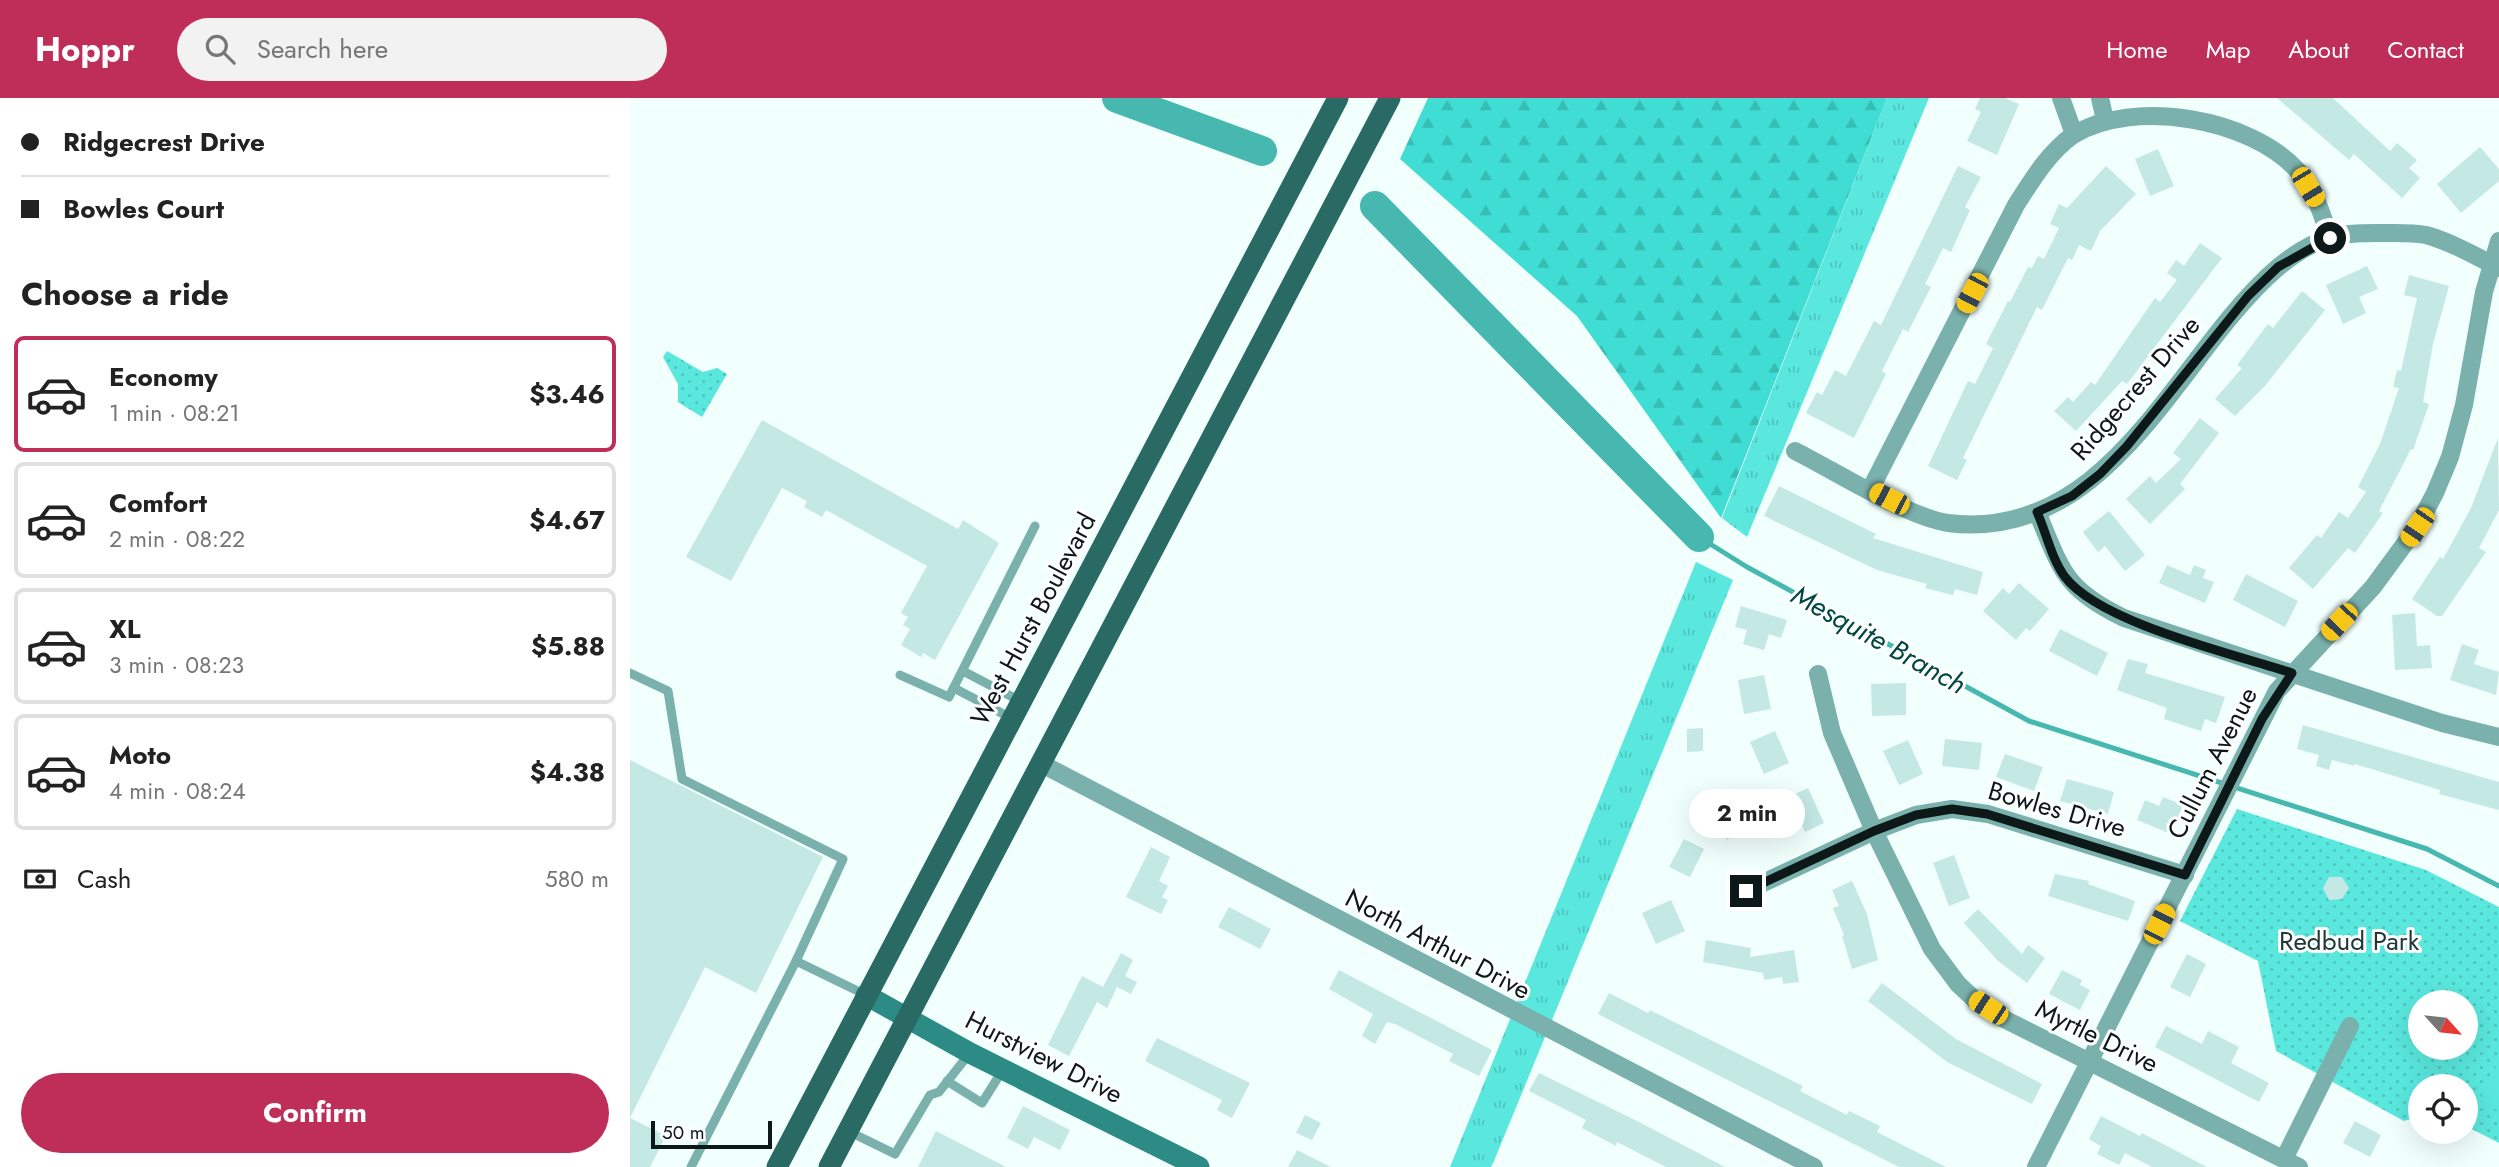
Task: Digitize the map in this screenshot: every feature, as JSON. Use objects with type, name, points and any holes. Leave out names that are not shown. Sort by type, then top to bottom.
[{"type":"main road","name":"West Hurst Boulevard","points":[[777,1167],[1338,98]]},
{"type":"main road","points":[[829,1167],[850,1132],[1040,763],[1390,98]]},
{"type":"street","points":[[2061,98],[2074,134]]},
{"type":"street","points":[[2100,98],[2105,120]]},
{"type":"street","points":[[1870,489],[2016,205],[2040,168],[2074,134],[2105,120],[2158,112],[2215,122],[2271,148],[2299,171],[2318,203],[2330,238]]},
{"type":"street","name":"Ridgecrest Drive","points":[[1795,451],[1919,515],[1947,523],[1982,524],[2037,512],[2072,496],[2100,474],[2127,446],[2248,296],[2278,267],[2330,238],[2360,233],[2425,235],[2495,266]]},
{"type":"street","name":"Cullum Avenue","points":[[2036,1167],[2277,691],[2373,587],[2417,527],[2435,493],[2450,457],[2464,405],[2499,241]]},
{"type":"street","points":[[2037,512],[2063,574],[2078,592],[2096,605],[2124,618],[2442,723],[2499,737]]},
{"type":"street","name":"Myrtle Drive","points":[[1818,674],[1832,733],[1874,831],[1931,949],[1958,984],[2002,1018],[2291,1163]]},
{"type":"street","name":"North Arthur Drive","points":[[1040,763],[1814,1167]]},
{"type":"street","name":"Bowles Drive","points":[[1746,891],[1874,831],[1916,815],[1952,809],[1976,812],[2185,875]]},
{"type":"street","name":"Hurstview Drive","points":[[866,995],[970,1053],[1199,1167]]},
{"type":"street","points":[[2291,1163],[2350,1026]]},
{"type":"lane","points":[[900,675],[949,697],[1035,526]]},
{"type":"lane","points":[[962,671],[1017,710]]},
{"type":"lane","points":[[630,673],[668,691],[682,779],[843,859],[796,961],[691,1167]]},
{"type":"lane","points":[[954,688],[1017,710]]},
{"type":"lane","points":[[796,961],[866,995]]},
{"type":"lane","points":[[850,1132],[895,1154],[930,1095],[939,1091],[970,1053]]},
{"type":"lane","points":[[947,1081],[982,1103],[1003,1069]]},
{"type":"green space","points":[[1428,98],[1887,98],[1721,518],[1577,316],[1400,159]]},
{"type":"green space","points":[[1887,98],[1929,98],[1747,537],[1722,518]]},
{"type":"green space","points":[[667,351],[703,372],[717,368],[727,374],[702,417],[678,402],[678,384],[663,357]]},
{"type":"green space","points":[[1696,562],[1733,580],[1494,1161],[1491,1167],[1450,1167]]},
{"type":"green space","name":"Redbud Park","points":[[2237,809],[2426,870],[2499,907],[2499,1143],[2478,1132],[2478,1074],[2408,1074],[2408,1120],[2404,1121],[2276,1051],[2258,961],[2180,921]]},
{"type":"green space","points":[[2499,1061],[2499,1111],[2479,1101]]},
{"type":"building","points":[[1980,98],[2005,98],[2019,104],[1997,155],[1967,141],[1981,112],[1975,109]]},
{"type":"building","points":[[2277,98],[2333,98],[2390,151],[2397,143],[2417,160],[2409,168],[2420,178],[2402,198],[2354,154],[2349,160]]},
{"type":"building","points":[[2480,147],[2499,169],[2499,181],[2461,213],[2437,184]]},
{"type":"building","points":[[2158,149],[2174,186],[2150,196],[2135,159]]},
{"type":"building","points":[[1958,166],[1981,177],[1965,207],[1970,210],[1951,252],[1943,248],[1925,284],[1931,287],[1908,332],[1903,329],[1882,371],[1886,374],[1854,438],[1806,413],[1817,392],[1822,395],[1835,370],[1846,376],[1874,321],[1881,325]]},
{"type":"building","points":[[2106,166],[2136,194],[2100,231],[2091,251],[2079,245],[2072,260],[2068,258],[2042,310],[2037,307],[1963,458],[1967,460],[1957,480],[1928,466],[1968,381],[1975,384],[1993,348],[1986,344],[2008,301],[2010,302],[2028,267],[2032,268],[2038,256],[2044,259],[2059,228],[2050,224],[2059,204],[2067,208]]},
{"type":"building","points":[[2200,243],[2222,258],[2127,384],[2122,381],[2076,431],[2054,411],[2068,397],[2073,402],[2091,382],[2095,385],[2155,298],[2160,302],[2177,280],[2167,273],[2176,260],[2184,266]]},
{"type":"building","points":[[2367,266],[2378,289],[2359,297],[2366,313],[2343,324],[2326,285]]},
{"type":"building","points":[[2409,275],[2449,286],[2433,344],[2423,402],[2429,404],[2413,450],[2411,449],[2379,511],[2383,513],[2355,553],[2348,548],[2313,589],[2289,568],[2317,535],[2321,538],[2339,512],[2348,518],[2366,492],[2358,487],[2380,444],[2399,388],[2393,387],[2397,370],[2401,371],[2417,298],[2404,295]]},
{"type":"building","points":[[2302,291],[2325,310],[2265,386],[2235,416],[2215,399],[2242,368],[2237,365],[2268,324],[2273,328]]},
{"type":"building","points":[[2200,418],[2219,433],[2180,484],[2185,489],[2150,524],[2126,499],[2150,476],[2156,483],[2181,459],[2173,453]]},
{"type":"building","points":[[762,420],[958,529],[963,520],[999,543],[935,660],[923,653],[921,657],[901,645],[910,629],[903,625],[908,617],[901,613],[927,566],[826,510],[822,517],[804,507],[807,501],[782,488],[731,581],[686,557]]},
{"type":"building","points":[[2498,438],[2499,510],[2479,548],[2486,552],[2442,616],[2437,616],[2412,599],[2440,557],[2443,559],[2471,508]]},
{"type":"building","points":[[1779,486],[1876,534],[1873,538],[1983,572],[1977,595],[1955,589],[1953,595],[1925,588],[1927,584],[1877,570],[1764,516]]},
{"type":"building","points":[[2109,511],[2145,555],[2125,571],[2105,546],[2098,552],[2083,532]]},
{"type":"building","points":[[2167,565],[2190,575],[2194,565],[2206,570],[2203,578],[2214,582],[2205,603],[2159,583]]},
{"type":"building","points":[[2246,574],[2298,601],[2285,627],[2233,600]]},
{"type":"building","points":[[2019,583],[2049,609],[2030,631],[2026,628],[2016,640],[1983,611],[2003,588],[2009,594]]},
{"type":"building","points":[[1741,606],[1787,620],[1781,638],[1769,634],[1764,650],[1743,644],[1747,630],[1735,627]]},
{"type":"building","points":[[2415,613],[2417,646],[2430,645],[2432,668],[2395,670],[2392,615]]},
{"type":"building","points":[[2060,629],[2108,653],[2097,676],[2049,651]]},
{"type":"building","points":[[2462,644],[2479,650],[2474,664],[2499,672],[2496,695],[2450,680]]},
{"type":"building","points":[[2128,659],[2148,664],[2145,673],[2225,697],[2216,723],[2205,719],[2201,731],[2164,719],[2167,708],[2117,690]]},
{"type":"building","points":[[1764,675],[1771,709],[1744,714],[1738,680]]},
{"type":"building","points":[[1906,683],[1906,715],[1872,716],[1871,684]]},
{"type":"building","points":[[2303,725],[2499,782],[2499,810],[2439,794],[2440,790],[2355,764],[2354,766],[2332,760],[2329,770],[2316,766],[2319,755],[2297,749]]},
{"type":"building","points":[[1703,728],[1703,751],[1687,752],[1687,729]]},
{"type":"building","points":[[1775,731],[1789,763],[1764,774],[1750,742]]},
{"type":"building","points":[[1945,739],[1982,743],[1979,770],[1942,766]]},
{"type":"building","points":[[1908,740],[1923,774],[1899,785],[1883,751]]},
{"type":"building","points":[[2005,754],[2043,767],[2034,791],[1996,777]]},
{"type":"building","points":[[630,760],[823,857],[756,993],[705,967],[630,1118]]},
{"type":"building","points":[[2067,779],[2114,792],[2108,814],[2060,801]]},
{"type":"building","points":[[1808,788],[1824,823],[1805,832],[1789,797]]},
{"type":"building","points":[[2163,797],[2183,805],[2171,834],[2137,820],[2145,800],[2159,806]]},
{"type":"building","points":[[1729,802],[1746,825],[1727,840],[1709,817]]},
{"type":"building","points":[[1684,839],[1704,849],[1690,877],[1669,867]]},
{"type":"building","points":[[1151,847],[1170,857],[1159,881],[1168,886],[1162,897],[1168,900],[1161,914],[1126,897]]},
{"type":"building","points":[[1954,855],[1970,898],[1949,906],[1933,863]]},
{"type":"building","points":[[2055,874],[2089,881],[2088,884],[2135,901],[2128,921],[2048,896]]},
{"type":"building","points":[[2329,877],[2342,877],[2349,888],[2342,899],[2329,900],[2323,888]]},
{"type":"building","points":[[1852,881],[1867,914],[1878,960],[1852,969],[1842,936],[1844,935],[1833,908],[1839,906],[1832,890]]},
{"type":"building","points":[[1671,900],[1685,931],[1656,944],[1642,913]]},
{"type":"building","points":[[1229,907],[1271,929],[1260,949],[1218,927]]},
{"type":"building","points":[[1978,909],[2022,954],[2028,945],[2045,958],[2027,983],[1998,961],[1964,923]]},
{"type":"building","points":[[1706,940],[1751,948],[1750,957],[1794,950],[1799,982],[1783,984],[1782,977],[1764,980],[1763,973],[1703,962]]},
{"type":"building","points":[[1121,953],[1133,960],[1125,976],[1137,982],[1131,994],[1117,987],[1107,1008],[1097,1002],[1069,1056],[1048,1045],[1082,976],[1103,987]]},
{"type":"building","points":[[2187,954],[2206,964],[2190,997],[2170,987]]},
{"type":"building","points":[[1339,970],[1492,1050],[1479,1076],[1449,1061],[1453,1054],[1395,1024],[1387,1022],[1375,1044],[1362,1036],[1373,1014],[1329,989]]},
{"type":"building","points":[[2062,970],[2082,980],[2080,985],[2090,990],[2080,1010],[2049,994]]},
{"type":"building","points":[[1882,983],[1956,1039],[2042,1084],[2032,1104],[1947,1062],[1868,1001]]},
{"type":"building","points":[[1609,993],[1648,1013],[1650,1010],[1803,1086],[1800,1091],[1847,1115],[1849,1111],[1880,1126],[1877,1132],[1946,1167],[1899,1167],[1598,1014]]},
{"type":"building","points":[[2166,1026],[2202,1044],[2208,1031],[2239,1047],[2231,1063],[2269,1083],[2259,1102],[2155,1047]]},
{"type":"building","points":[[1157,1038],[1250,1083],[1232,1118],[1217,1110],[1222,1100],[1145,1061]]},
{"type":"building","points":[[1539,1073],[1725,1167],[1666,1167],[1617,1142],[1616,1146],[1582,1128],[1586,1120],[1529,1091]]},
{"type":"building","points":[[1023,1106],[1070,1130],[1060,1150],[1034,1137],[1028,1149],[1007,1138]]},
{"type":"building","points":[[1305,1115],[1321,1123],[1312,1140],[1296,1133]]},
{"type":"building","points":[[2101,1116],[2140,1136],[2142,1133],[2207,1167],[2152,1167],[2125,1153],[2119,1165],[2097,1154],[2101,1146],[2089,1139]]},
{"type":"building","points":[[630,1118],[666,1136],[650,1167],[630,1167]]},
{"type":"building","points":[[2355,1121],[2381,1135],[2370,1157],[2343,1143]]},
{"type":"building","points":[[936,1131],[1006,1167],[918,1167]]},
{"type":"building","points":[[1297,1150],[1331,1167],[1288,1167]]},
{"type":"waterway","name":"Mesquite Branch","points":[[1117,98],[1262,151]]},
{"type":"waterway","name":"Mesquite Branch","points":[[1375,206],[1699,537]]},
{"type":"waterway","name":"Mesquite Branch","points":[[1699,537],[1747,567],[2029,721],[2427,849],[2499,886]]},
{"type":"route","points":[[1746,891],[1874,831],[1916,815],[1952,809],[1987,814],[2185,875],[2262,719],[2277,691],[2292,673],[2124,618],[2096,605],[2078,592],[2063,574],[2037,512],[2072,496],[2100,474],[2127,446],[2248,296],[2278,267],[2330,238]]}]
